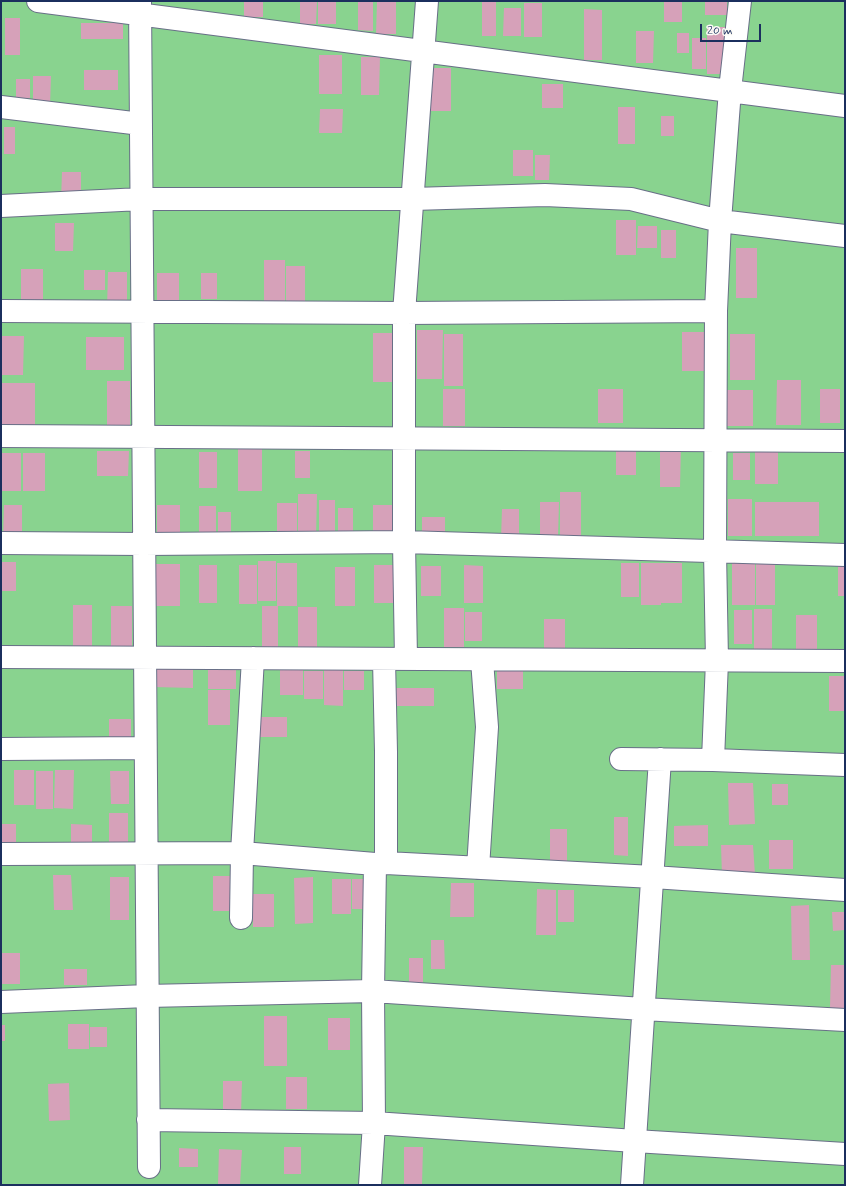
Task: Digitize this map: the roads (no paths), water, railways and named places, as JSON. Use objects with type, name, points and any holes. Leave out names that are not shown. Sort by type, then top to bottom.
[{"type":"street","points":[[38,1],[140,8],[423,50],[845,106]]},
{"type":"street","points":[[406,659],[404,542],[404,314],[427,1]]},
{"type":"street","points":[[713,760],[717,661],[714,440],[716,312],[720,221],[730,90],[740,1]]},
{"type":"street","points":[[140,8],[148,1167]]},
{"type":"street","points":[[1,107],[141,124]]},
{"type":"street","points":[[1,206],[142,199],[413,199],[545,195],[631,199],[720,221],[845,236]]},
{"type":"street","points":[[1,311],[404,314],[716,312]]},
{"type":"street","points":[[1,436],[845,441]]},
{"type":"street","points":[[1,543],[144,544],[404,542],[845,555]]},
{"type":"street","points":[[1,657],[845,661]]},
{"type":"street","points":[[241,918],[242,853],[253,658]]},
{"type":"street","points":[[370,1185],[374,1123],[373,991],[386,760],[384,659]]},
{"type":"street","points":[[478,868],[488,727],[482,660]]},
{"type":"street","points":[[1,750],[146,748]]},
{"type":"street","points":[[621,759],[713,760],[845,766]]},
{"type":"street","points":[[632,1185],[660,759]]},
{"type":"street","points":[[1,854],[242,853],[380,864],[653,877],[845,890]]},
{"type":"street","points":[[1,1002],[148,996],[373,991],[643,1009],[845,1020]]},
{"type":"street","points":[[148,1120],[374,1123],[845,1154]]}]
